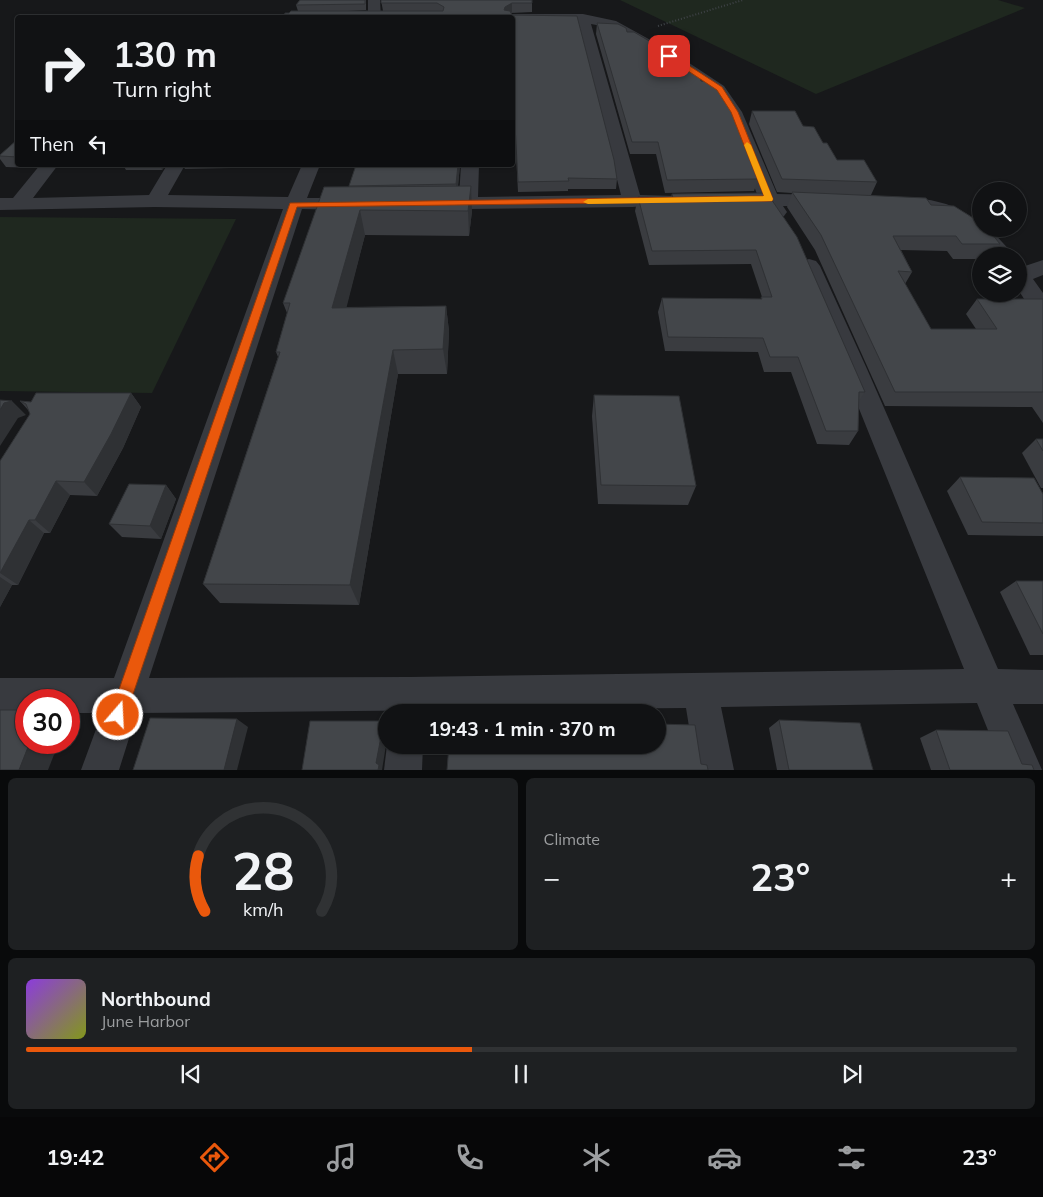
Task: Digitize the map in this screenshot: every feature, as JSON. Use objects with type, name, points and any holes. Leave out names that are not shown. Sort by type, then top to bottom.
[{"type":"street","points":[[374,0],[378,15]]},
{"type":"street","points":[[515,18],[583,18],[611,24],[669,56],[720,89],[734,112],[769,199],[793,236],[855,369],[1023,770]]},
{"type":"street","points":[[583,18],[632,201]]},
{"type":"street","points":[[9,204],[47,167]]},
{"type":"street","points":[[155,201],[175,167]]},
{"type":"street","points":[[100,770],[294,204],[310,167]]},
{"type":"street","points":[[468,203],[470,167]]},
{"type":"street","points":[[720,200],[769,199],[838,202]]},
{"type":"street","points":[[419,204],[690,200]]},
{"type":"street","points":[[9,204],[155,201],[371,204]]},
{"type":"street","points":[[877,203],[936,206],[965,221],[997,247]]},
{"type":"street","points":[[1027,273],[1043,267]]},
{"type":"street","points":[[1027,286],[1043,310]]},
{"type":"street","points":[[0,696],[409,703],[700,690],[1043,687]]},
{"type":"street","points":[[700,690],[715,770]]},
{"type":"street","points":[[402,770],[404,754]]},
{"type":"path","points":[[631,34],[743,0]]},
{"type":"shaded area","points":[[620,0],[998,0],[1025,8],[816,94]]},
{"type":"shaded area","points":[[0,217],[236,219],[152,393],[0,391]]},
{"type":"building","points":[[300,0],[365,0],[365,4],[296,5]]},
{"type":"building","points":[[381,0],[532,0],[532,3],[512,3],[505,7],[504,10],[510,11],[512,15],[284,15],[291,11],[443,11],[444,7],[437,3],[381,3]]},
{"type":"building","points":[[515,15],[577,16],[614,160],[617,179],[568,178],[569,181],[518,182],[515,125]]},
{"type":"building","points":[[597,23],[618,24],[626,28],[627,32],[634,32],[651,42],[651,45],[659,46],[664,70],[698,71],[701,81],[714,82],[727,101],[758,179],[667,180],[658,142],[632,142]]},
{"type":"building","points":[[752,111],[795,111],[803,126],[814,127],[823,143],[827,143],[837,160],[864,160],[877,182],[782,179]]},
{"type":"building","points":[[15,142],[15,157],[0,155]]},
{"type":"building","points":[[355,167],[458,167],[456,184],[349,186]]},
{"type":"building","points":[[471,186],[468,211],[360,210],[332,308],[446,306],[443,349],[393,350],[350,585],[203,584],[280,352],[276,352],[290,303],[283,303],[324,187]]},
{"type":"building","points":[[792,192],[926,198],[931,205],[954,206],[972,217],[972,237],[994,237],[1000,244],[962,244],[956,236],[893,236],[912,272],[898,271],[931,329],[997,329],[979,302],[1027,302],[1027,299],[1043,299],[1043,392],[895,392],[821,235]]},
{"type":"building","points":[[767,193],[797,237],[865,392],[859,392],[858,431],[826,431],[798,357],[770,357],[763,338],[668,337],[662,298],[762,299],[761,297],[772,297],[756,250],[652,251],[638,197],[673,198],[672,194]]},
{"type":"building","points":[[36,393],[131,393],[84,482],[56,481],[35,520],[29,520],[0,573],[0,461],[30,414],[26,404],[20,401],[31,402]]},
{"type":"building","points":[[594,395],[679,396],[696,486],[601,485]]},
{"type":"building","points":[[0,400],[12,401],[4,403],[0,410]]},
{"type":"building","points":[[1036,439],[1043,439],[1043,451]]},
{"type":"building","points":[[960,477],[1034,478],[1043,494],[1043,523],[982,522]]},
{"type":"building","points":[[129,484],[166,485],[150,526],[109,524]]},
{"type":"building","points":[[1016,581],[1043,581],[1043,634]]},
{"type":"building","points":[[0,710],[15,710],[15,754],[25,754],[19,770],[0,770]]},
{"type":"building","points":[[150,718],[237,719],[224,770],[133,770]]},
{"type":"building","points":[[779,720],[860,723],[873,770],[789,770]]},
{"type":"building","points":[[310,721],[378,721],[376,763],[379,765],[378,770],[302,770]]},
{"type":"building","points":[[666,724],[695,725],[701,764],[707,765],[708,770],[447,770],[448,754],[666,754]]},
{"type":"building","points":[[936,730],[1008,731],[1022,764],[1032,765],[1034,770],[950,770]]},
{"type":"slow traffic","points":[[588,202],[769,199],[747,145]]},
{"type":"route","points":[[118,715],[294,204],[769,199],[734,112],[720,89],[669,56]]}]
